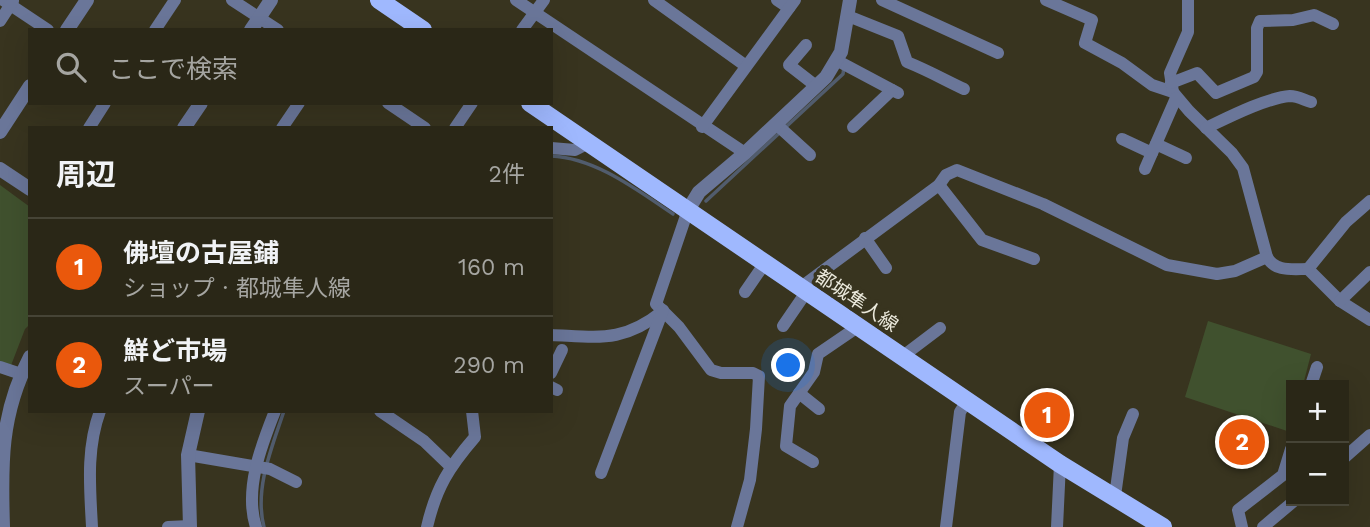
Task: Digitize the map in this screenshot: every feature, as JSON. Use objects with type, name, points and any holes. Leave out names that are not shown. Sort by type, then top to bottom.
[{"type":"main road","points":[[379,0],[420,28]]},
{"type":"main road","name":"都城隼人線","points":[[533,105],[1060,464],[1163,527]]},
{"type":"street","points":[[68,28],[87,0]]},
{"type":"street","points":[[156,28],[175,0]]},
{"type":"street","points":[[232,0],[255,24],[271,0]]},
{"type":"street","points":[[516,0],[702,127],[745,153]]},
{"type":"street","points":[[523,28],[544,0]]},
{"type":"street","points":[[654,0],[746,66]]},
{"type":"street","points":[[702,127],[792,4],[777,0]]},
{"type":"street","points":[[737,527],[750,480],[759,376],[753,373],[721,373],[711,370],[679,327],[656,304],[688,210],[699,192],[777,125],[826,77],[841,52],[852,18],[850,0]]},
{"type":"street","points":[[882,0],[998,53]]},
{"type":"street","points":[[1046,0],[1092,20],[1085,43],[1122,63],[1152,85],[1173,91],[1232,153],[1243,168],[1267,257],[1275,267],[1308,269],[1340,301],[1370,320]]},
{"type":"street","points":[[1145,169],[1173,91],[1171,69],[1188,33],[1188,0]]},
{"type":"street","points":[[0,21],[9,2],[45,28]]},
{"type":"street","points":[[1173,91],[1192,74],[1197,73],[1216,93],[1254,77],[1257,27],[1262,21],[1293,20],[1314,15],[1333,24]]},
{"type":"street","points":[[852,18],[898,36],[907,62],[964,89]]},
{"type":"street","points":[[806,45],[786,68],[816,86]]},
{"type":"street","points":[[837,61],[895,91],[853,127]]},
{"type":"street","points":[[0,132],[28,89]]},
{"type":"street","points":[[1206,128],[1235,114],[1287,96],[1311,102]]},
{"type":"street","points":[[90,126],[104,105]]},
{"type":"street","points":[[185,126],[200,105]]},
{"type":"street","points":[[286,126],[298,105]]},
{"type":"street","points":[[391,105],[422,126]]},
{"type":"street","points":[[456,126],[471,105]]},
{"type":"street","points":[[777,125],[810,155]]},
{"type":"street","points":[[1122,139],[1186,158]]},
{"type":"street","points":[[553,148],[575,150],[589,143]]},
{"type":"street","points":[[0,169],[28,188]]},
{"type":"street","points":[[783,326],[804,289],[865,238],[939,185],[946,175],[957,170],[1043,204],[1167,265],[1217,274],[1236,271],[1267,257]]},
{"type":"street","points":[[939,185],[982,240],[1034,259]]},
{"type":"street","points":[[1308,269],[1346,222],[1370,201]]},
{"type":"street","points":[[865,238],[886,268]]},
{"type":"street","points":[[745,292],[765,263]]},
{"type":"street","points":[[1340,301],[1370,272]]},
{"type":"street","points":[[553,335],[610,337],[640,327],[663,310]]},
{"type":"street","points":[[601,473],[663,310]]},
{"type":"street","points":[[813,462],[786,446],[790,406],[814,372],[818,354],[859,326]]},
{"type":"street","points":[[903,356],[940,328]]},
{"type":"street","points":[[553,367],[559,349]]},
{"type":"street","points":[[3,527],[2,443],[6,417],[28,361]]},
{"type":"street","points":[[0,367],[21,374]]},
{"type":"street","points":[[1313,380],[1317,367]]},
{"type":"street","points":[[799,393],[819,408]]},
{"type":"street","points":[[946,527],[960,412],[967,401]]},
{"type":"street","points":[[92,527],[92,438],[99,413]]},
{"type":"street","points":[[168,527],[190,527],[188,455],[198,413]]},
{"type":"street","points":[[256,527],[252,509],[275,413]]},
{"type":"street","points":[[383,413],[424,441],[450,466]]},
{"type":"street","points":[[427,527],[436,493],[450,466],[475,437],[471,413]]},
{"type":"street","points":[[1115,496],[1123,438],[1133,414]]},
{"type":"street","points":[[1349,454],[1370,435]]},
{"type":"street","points":[[188,455],[262,468],[296,482]]},
{"type":"street","points":[[1057,527],[1060,464]]},
{"type":"street","points":[[1242,527],[1238,510],[1283,475],[1286,465]]},
{"type":"street","points":[[1263,527],[1288,506]]},
{"type":"green space","points":[[0,185],[28,206],[28,326],[10,368],[0,365]]},
{"type":"green space","points":[[1208,321],[1311,354],[1304,380],[1286,380],[1286,431],[1185,397]]},
{"type":"waterway","points":[[706,201],[843,74],[844,67]]},
{"type":"waterway","points":[[553,156],[568,158],[600,169],[673,214]]},
{"type":"waterway","points":[[264,527],[261,513],[263,483],[283,413]]},
{"type":"place","name":"佛壇の古屋鋪","points":[[1047,415]]},
{"type":"place","name":"鮮ど市場","points":[[1242,442]]}]
